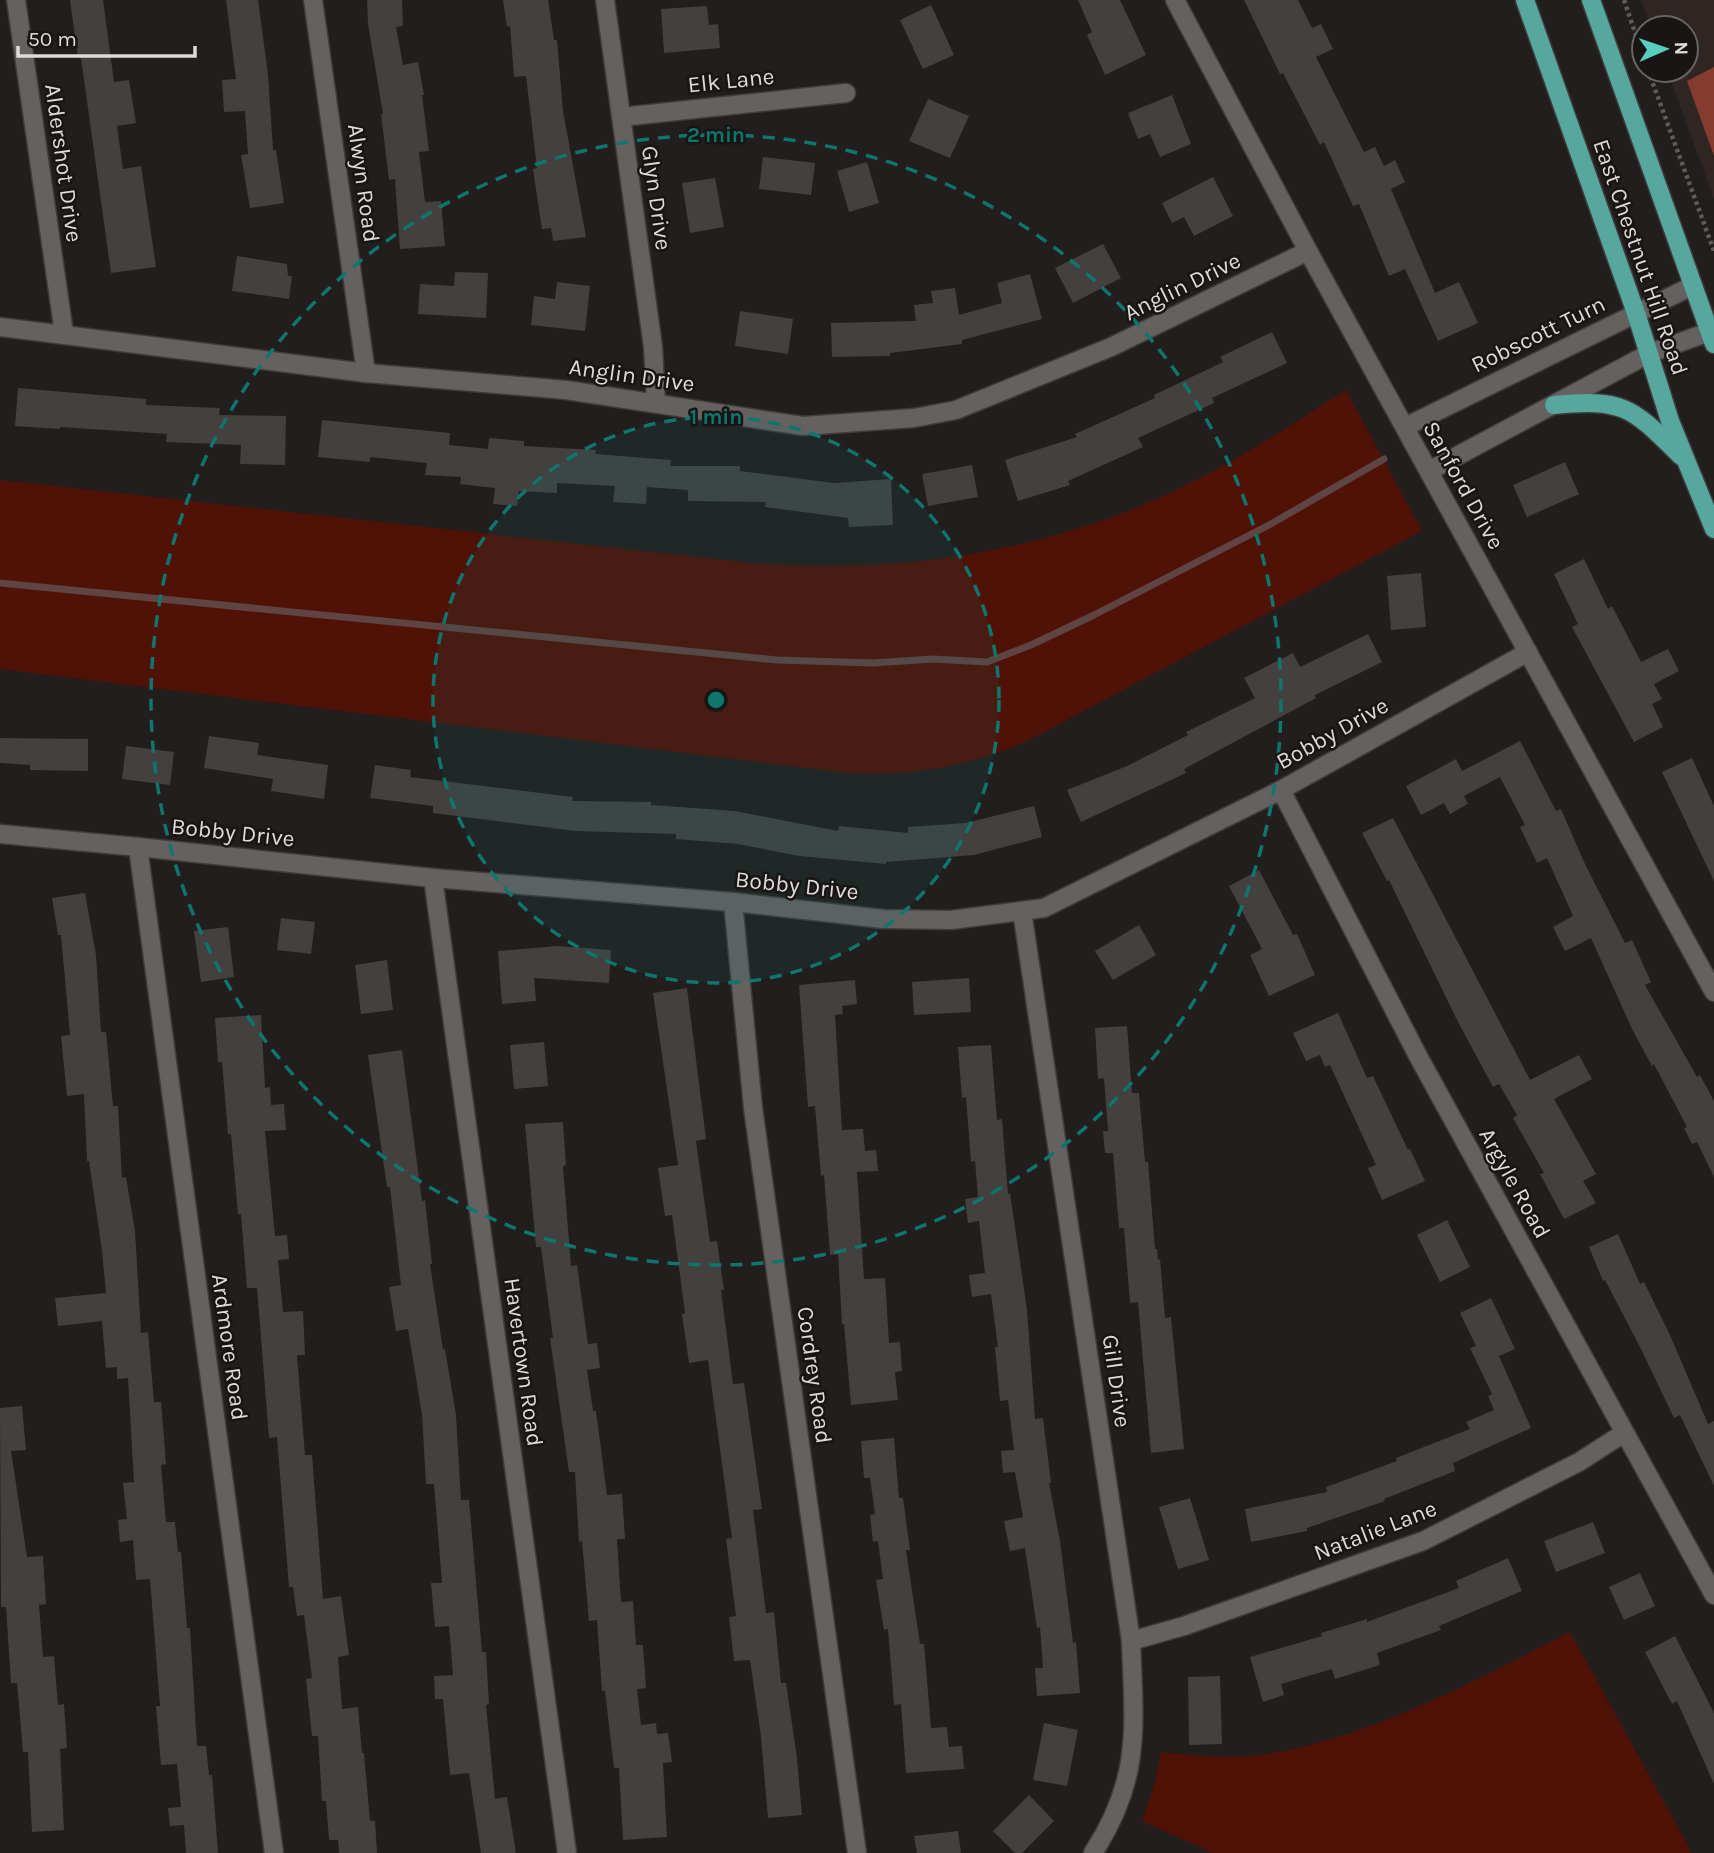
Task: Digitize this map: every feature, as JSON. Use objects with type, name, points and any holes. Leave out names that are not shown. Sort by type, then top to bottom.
[{"type":"main road","name":"East Chestnut Hill Road","points":[[1525,0],[1650,353],[1670,421],[1714,529]]},
{"type":"main road","name":"East Chestnut Hill Road","points":[[1591,0],[1712,338]]},
{"type":"main road","points":[[1554,405],[1606,402],[1628,409],[1648,423],[1687,461]]},
{"type":"street","name":"Aldershot Drive","points":[[16,0],[64,333]]},
{"type":"street","name":"Alwyn Road","points":[[313,0],[366,373]]},
{"type":"street","name":"Glyn Drive","points":[[604,0],[653,347],[656,403]]},
{"type":"street","name":"Sanford Drive","points":[[1175,0],[1308,251],[1714,992]]},
{"type":"street","name":"Elk Lane","points":[[621,117],[846,93]]},
{"type":"street","name":"Anglin Drive","points":[[0,327],[366,373],[566,390],[803,426],[914,418],[956,410],[1111,347],[1308,251]]},
{"type":"street","name":"Robscott Turn","points":[[1405,427],[1692,286]]},
{"type":"street","points":[[1429,471],[1650,353],[1712,338]]},
{"type":"street","name":"Bobby Drive","points":[[0,834],[433,878],[733,902],[883,919],[951,920],[1044,908],[1280,790],[1528,652]]},
{"type":"street","name":"Argyle Road","points":[[1280,790],[1418,1056],[1714,1595]]},
{"type":"street","name":"Ardmore Road","points":[[138,847],[274,1853]]},
{"type":"street","name":"Havertown Road","points":[[433,878],[567,1853]]},
{"type":"street","name":"Cordrey Road","points":[[733,902],[753,1108],[857,1853]]},
{"type":"street","name":"Gill Drive","points":[[1022,911],[1131,1641],[1134,1740],[1126,1787],[1108,1830],[1093,1853]]},
{"type":"street","name":"Natalie Lane","points":[[1131,1641],[1184,1626],[1423,1541],[1579,1462],[1624,1433]]},
{"type":"path","points":[[1653,84],[1714,251]]},
{"type":"shaded area","points":[[1641,0],[1714,0],[1714,199],[1672,84],[1700,84],[1700,14],[1646,14]]},
{"type":"shaded area","points":[[1714,67],[1714,156],[1688,84],[1700,84],[1700,74]]},
{"type":"shaded area","points":[[1346,390],[1422,531],[1027,741],[984,757],[939,768],[894,773],[848,773],[0,669],[0,480],[751,563],[863,565],[974,554],[1083,527],[1135,508],[1207,475]]},
{"type":"shaded area","points":[[1570,1632],[1692,1853],[1213,1853],[1142,1821],[1155,1782],[1161,1752],[1245,1756],[1273,1753],[1351,1733],[1426,1703]]},
{"type":"building","points":[[70,0],[103,0],[114,82],[129,80],[136,123],[117,126],[123,169],[141,166],[156,267],[111,273],[81,58],[78,58]]},
{"type":"building","points":[[226,0],[258,0],[268,74],[273,150],[276,150],[284,203],[250,208],[241,155],[248,154],[245,111],[224,112],[222,80],[236,79]]},
{"type":"building","points":[[367,0],[402,0],[403,26],[396,27],[403,65],[418,62],[424,95],[429,151],[419,152],[425,202],[441,201],[445,246],[400,249],[395,179],[389,180]]},
{"type":"building","points":[[503,0],[548,0],[554,40],[557,40],[563,111],[586,237],[553,241],[551,228],[542,229],[533,169],[537,168],[526,76],[514,77],[510,26],[507,27]]},
{"type":"building","points":[[1078,0],[1120,0],[1146,55],[1105,75],[1087,35],[1092,32]]},
{"type":"building","points":[[1244,0],[1298,0],[1312,28],[1321,24],[1333,49],[1316,57],[1364,152],[1375,147],[1384,166],[1395,160],[1405,182],[1391,189],[1435,293],[1459,282],[1478,323],[1438,341],[1405,269],[1389,276],[1359,204],[1353,206],[1324,142],[1320,145],[1283,73],[1280,74]]},
{"type":"building","points":[[931,5],[954,55],[923,69],[900,20]]},
{"type":"building","points":[[707,6],[709,25],[718,24],[720,48],[664,53],[661,9]]},
{"type":"building","points":[[1172,95],[1191,144],[1160,157],[1150,134],[1138,139],[1128,113]]},
{"type":"building","points":[[928,99],[969,116],[950,158],[909,141]]},
{"type":"building","points":[[763,157],[815,163],[811,195],[759,189]]},
{"type":"building","points":[[867,162],[879,203],[849,212],[837,171]]},
{"type":"building","points":[[1213,177],[1233,216],[1194,236],[1184,217],[1172,223],[1162,203]]},
{"type":"building","points":[[715,178],[724,227],[690,233],[682,183]]},
{"type":"building","points":[[1103,244],[1121,278],[1073,303],[1055,268]]},
{"type":"building","points":[[237,256],[287,264],[288,276],[292,276],[289,299],[232,291]]},
{"type":"building","points":[[455,272],[488,273],[486,318],[418,314],[420,284],[454,286]]},
{"type":"building","points":[[1030,274],[1042,319],[962,340],[962,344],[890,353],[890,356],[832,357],[831,323],[916,321],[914,305],[933,303],[931,291],[955,288],[959,315],[1002,303],[997,283]]},
{"type":"building","points":[[557,282],[590,286],[585,331],[531,325],[534,296],[555,299]]},
{"type":"building","points":[[740,311],[793,319],[788,354],[735,346]]},
{"type":"building","points":[[1272,332],[1287,363],[1212,398],[1214,403],[1138,438],[1143,447],[1068,481],[1070,485],[1018,501],[1005,460],[1077,437],[1075,434],[1155,398],[1154,395],[1223,362],[1220,357]]},
{"type":"building","points":[[18,388],[146,399],[146,405],[220,408],[219,415],[286,416],[285,465],[240,464],[241,445],[166,442],[167,434],[15,426]]},
{"type":"building","points":[[322,420],[450,433],[449,445],[488,449],[489,438],[524,441],[524,446],[596,450],[595,454],[671,460],[670,466],[740,466],[740,471],[834,483],[891,479],[893,525],[849,527],[848,518],[765,507],[766,502],[688,501],[688,490],[647,487],[646,504],[613,502],[615,486],[557,483],[557,493],[519,491],[517,506],[493,504],[495,488],[460,484],[461,477],[425,475],[427,463],[370,457],[370,462],[318,457]]},
{"type":"building","points":[[1565,462],[1579,494],[1527,517],[1513,485]]},
{"type":"building","points":[[972,465],[978,497],[928,506],[922,474]]},
{"type":"building","points":[[1584,559],[1608,609],[1612,606],[1641,662],[1668,649],[1679,671],[1654,684],[1662,699],[1652,704],[1663,727],[1634,742],[1572,627],[1578,624],[1554,574]]},
{"type":"building","points":[[1421,573],[1426,627],[1391,630],[1387,576]]},
{"type":"building","points":[[1368,634],[1382,662],[1315,695],[1316,698],[1184,769],[1186,773],[1081,822],[1067,790],[1127,766],[1188,735],[1186,732],[1255,698],[1244,678],[1293,653],[1300,667]]},
{"type":"building","points":[[209,736],[259,743],[257,755],[328,765],[324,799],[271,791],[273,779],[204,768]]},
{"type":"building","points":[[0,738],[88,739],[88,771],[30,770],[30,765],[0,763]]},
{"type":"building","points":[[1520,741],[1556,811],[1561,809],[1625,943],[1632,940],[1651,982],[1645,985],[1697,1077],[1700,1075],[1714,1101],[1714,1177],[1697,1142],[1692,1144],[1684,1128],[1687,1127],[1632,1029],[1591,938],[1565,951],[1553,927],[1573,916],[1547,858],[1537,863],[1520,827],[1525,825],[1500,777],[1464,796],[1468,804],[1450,814],[1444,803],[1421,815],[1406,786],[1456,759],[1462,771]]},
{"type":"building","points":[[126,746],[174,752],[170,785],[122,779]]},
{"type":"building","points":[[1692,758],[1714,806],[1714,881],[1662,772]]},
{"type":"building","points":[[375,765],[411,770],[410,777],[573,797],[572,801],[651,802],[651,805],[735,811],[838,831],[839,826],[908,833],[908,827],[966,823],[1034,806],[1042,837],[974,855],[886,864],[799,856],[738,844],[676,839],[676,834],[576,831],[433,813],[433,806],[370,798]]},
{"type":"building","points":[[1393,818],[1530,1080],[1579,1055],[1592,1079],[1554,1099],[1596,1174],[1583,1181],[1596,1203],[1564,1219],[1540,1174],[1544,1173],[1513,1118],[1517,1115],[1499,1084],[1493,1087],[1389,880],[1387,881],[1362,833]]},
{"type":"building","points":[[1259,870],[1293,935],[1297,934],[1315,975],[1269,996],[1250,955],[1262,949],[1229,886]]},
{"type":"building","points":[[85,893],[96,955],[101,1032],[106,1032],[113,1106],[118,1106],[122,1178],[126,1177],[135,1231],[141,1333],[148,1332],[154,1402],[161,1402],[166,1464],[161,1465],[166,1522],[175,1522],[178,1552],[181,1552],[187,1628],[190,1628],[197,1746],[206,1746],[209,1775],[212,1775],[218,1853],[186,1853],[184,1825],[170,1826],[168,1808],[181,1807],[177,1764],[161,1765],[156,1706],[160,1706],[150,1579],[136,1580],[133,1540],[120,1542],[118,1520],[127,1519],[123,1483],[134,1482],[128,1378],[117,1379],[117,1367],[106,1368],[102,1321],[58,1326],[55,1298],[106,1293],[87,1161],[84,1094],[67,1096],[61,1036],[70,1035],[61,935],[58,935],[52,898]]},
{"type":"building","points":[[281,918],[315,922],[311,954],[277,950]]},
{"type":"building","points":[[1139,925],[1156,955],[1113,980],[1095,951]]},
{"type":"building","points":[[228,927],[234,977],[201,982],[194,931]]},
{"type":"building","points":[[557,946],[611,950],[609,983],[534,978],[536,1001],[502,1004],[498,951]]},
{"type":"building","points":[[387,960],[393,1010],[361,1014],[355,965]]},
{"type":"building","points":[[969,978],[971,1012],[914,1015],[912,982]]},
{"type":"building","points":[[855,980],[857,1004],[842,1006],[843,1014],[835,1015],[842,1130],[863,1129],[865,1151],[876,1150],[878,1171],[857,1172],[864,1279],[885,1278],[889,1343],[900,1342],[902,1371],[895,1372],[898,1400],[851,1405],[838,1254],[830,1255],[815,1106],[808,1107],[799,985]]},
{"type":"building","points":[[687,988],[706,1139],[696,1141],[710,1242],[717,1241],[733,1384],[744,1383],[762,1509],[753,1510],[766,1613],[774,1612],[781,1683],[786,1683],[797,1758],[802,1815],[768,1818],[761,1737],[750,1660],[734,1661],[729,1617],[736,1616],[726,1539],[732,1538],[708,1360],[689,1363],[672,1215],[665,1216],[658,1168],[678,1165],[653,993]]},
{"type":"building","points":[[1338,1013],[1367,1078],[1373,1076],[1425,1181],[1382,1200],[1368,1168],[1376,1165],[1330,1065],[1325,1067],[1320,1055],[1306,1061],[1293,1033]]},
{"type":"building","points":[[261,1015],[265,1088],[270,1087],[271,1105],[284,1104],[286,1130],[265,1131],[275,1236],[287,1235],[289,1259],[278,1260],[283,1312],[303,1311],[305,1355],[297,1355],[305,1455],[312,1455],[323,1599],[341,1596],[349,1655],[338,1657],[342,1709],[358,1707],[370,1821],[375,1821],[377,1853],[339,1853],[338,1840],[329,1840],[326,1801],[322,1801],[318,1736],[312,1736],[306,1679],[312,1678],[304,1615],[297,1616],[293,1587],[289,1587],[277,1437],[269,1438],[257,1288],[247,1288],[241,1214],[238,1214],[231,1134],[228,1134],[222,1062],[218,1062],[215,1018]]},
{"type":"building","points":[[1127,1026],[1132,1093],[1139,1093],[1165,1318],[1171,1317],[1184,1449],[1151,1453],[1138,1302],[1130,1303],[1124,1228],[1119,1228],[1113,1153],[1105,1153],[1103,1131],[1108,1131],[1104,1078],[1098,1079],[1095,1028]]},
{"type":"building","points":[[544,1042],[548,1086],[514,1089],[510,1045]]},
{"type":"building","points":[[991,1045],[997,1120],[1002,1119],[1008,1194],[1010,1193],[1027,1310],[1035,1419],[1043,1418],[1049,1483],[1060,1541],[1073,1643],[1076,1642],[1080,1693],[1037,1696],[1035,1668],[1043,1668],[1040,1627],[1037,1628],[1025,1548],[1010,1551],[1004,1521],[1023,1517],[1015,1472],[1003,1473],[1001,1451],[1014,1450],[1008,1400],[1000,1401],[995,1347],[998,1347],[991,1294],[972,1297],[969,1275],[985,1273],[979,1221],[968,1223],[965,1199],[978,1197],[975,1161],[971,1162],[966,1097],[962,1098],[958,1047]]},
{"type":"building","points":[[402,1050],[422,1201],[425,1200],[430,1264],[456,1415],[461,1500],[469,1500],[482,1652],[486,1652],[489,1704],[486,1705],[495,1799],[507,1797],[516,1853],[481,1853],[469,1773],[450,1775],[443,1699],[435,1699],[434,1676],[453,1675],[449,1626],[435,1627],[431,1583],[442,1583],[434,1484],[426,1484],[422,1415],[408,1329],[396,1331],[389,1287],[401,1285],[390,1187],[387,1187],[368,1055]]},
{"type":"building","points":[[563,1122],[566,1165],[563,1166],[571,1266],[577,1265],[588,1344],[597,1343],[600,1368],[587,1370],[593,1411],[596,1411],[607,1495],[622,1494],[625,1539],[617,1539],[621,1602],[633,1601],[636,1645],[643,1645],[646,1688],[637,1689],[641,1725],[656,1723],[657,1734],[668,1733],[672,1762],[663,1763],[667,1837],[623,1840],[619,1768],[614,1768],[605,1691],[602,1691],[597,1620],[589,1621],[582,1541],[579,1542],[575,1472],[569,1472],[550,1338],[553,1338],[541,1247],[536,1247],[525,1124]]},
{"type":"building","points":[[1447,1220],[1470,1267],[1440,1282],[1417,1235]]},
{"type":"building","points":[[1618,1234],[1640,1284],[1644,1282],[1670,1335],[1708,1424],[1714,1421],[1714,1486],[1680,1415],[1674,1418],[1641,1349],[1605,1280],[1603,1281],[1589,1247]]},
{"type":"building","points":[[1491,1298],[1515,1349],[1499,1356],[1531,1428],[1453,1463],[1455,1471],[1384,1499],[1385,1501],[1307,1528],[1307,1531],[1251,1542],[1245,1509],[1327,1492],[1326,1487],[1397,1461],[1396,1458],[1470,1429],[1466,1422],[1494,1410],[1488,1396],[1492,1394],[1470,1348],[1476,1346],[1460,1313]]},
{"type":"building","points":[[22,1406],[26,1450],[11,1451],[27,1557],[43,1556],[46,1604],[39,1605],[43,1657],[54,1656],[58,1705],[64,1704],[67,1748],[60,1749],[64,1830],[32,1832],[28,1752],[23,1752],[17,1683],[11,1683],[6,1607],[1,1607],[0,1408]]},
{"type":"building","points":[[894,1438],[899,1498],[903,1498],[910,1550],[906,1550],[920,1644],[924,1644],[931,1728],[947,1727],[949,1747],[962,1746],[964,1769],[906,1773],[901,1704],[894,1705],[888,1629],[884,1630],[876,1580],[883,1579],[878,1541],[873,1542],[870,1515],[875,1514],[870,1478],[864,1478],[861,1441]]},
{"type":"building","points":[[1190,1498],[1209,1560],[1178,1569],[1159,1507]]},
{"type":"building","points":[[1593,1522],[1605,1553],[1556,1572],[1544,1541]]},
{"type":"building","points":[[1508,1558],[1522,1591],[1439,1626],[1441,1630],[1377,1653],[1380,1665],[1335,1679],[1332,1669],[1281,1684],[1284,1695],[1263,1702],[1250,1657],[1322,1636],[1321,1633],[1367,1619],[1367,1622],[1459,1588],[1456,1581]]},
{"type":"building","points":[[1640,1573],[1655,1606],[1624,1620],[1609,1587]]},
{"type":"building","points":[[1675,1636],[1714,1713],[1714,1784],[1677,1701],[1672,1704],[1645,1652]]},
{"type":"building","points":[[1220,1676],[1222,1744],[1189,1745],[1188,1677]]},
{"type":"building","points":[[1044,1723],[1078,1730],[1067,1786],[1033,1780]]},
{"type":"building","points":[[1029,1795],[1054,1821],[1022,1853],[1015,1853],[993,1831]]},
{"type":"building","points":[[958,1831],[961,1853],[917,1853],[914,1836]]},
{"type":"waterway","points":[[0,583],[777,660],[873,663],[933,659],[987,662],[1031,645],[1094,615],[1269,525],[1384,459]]}]
